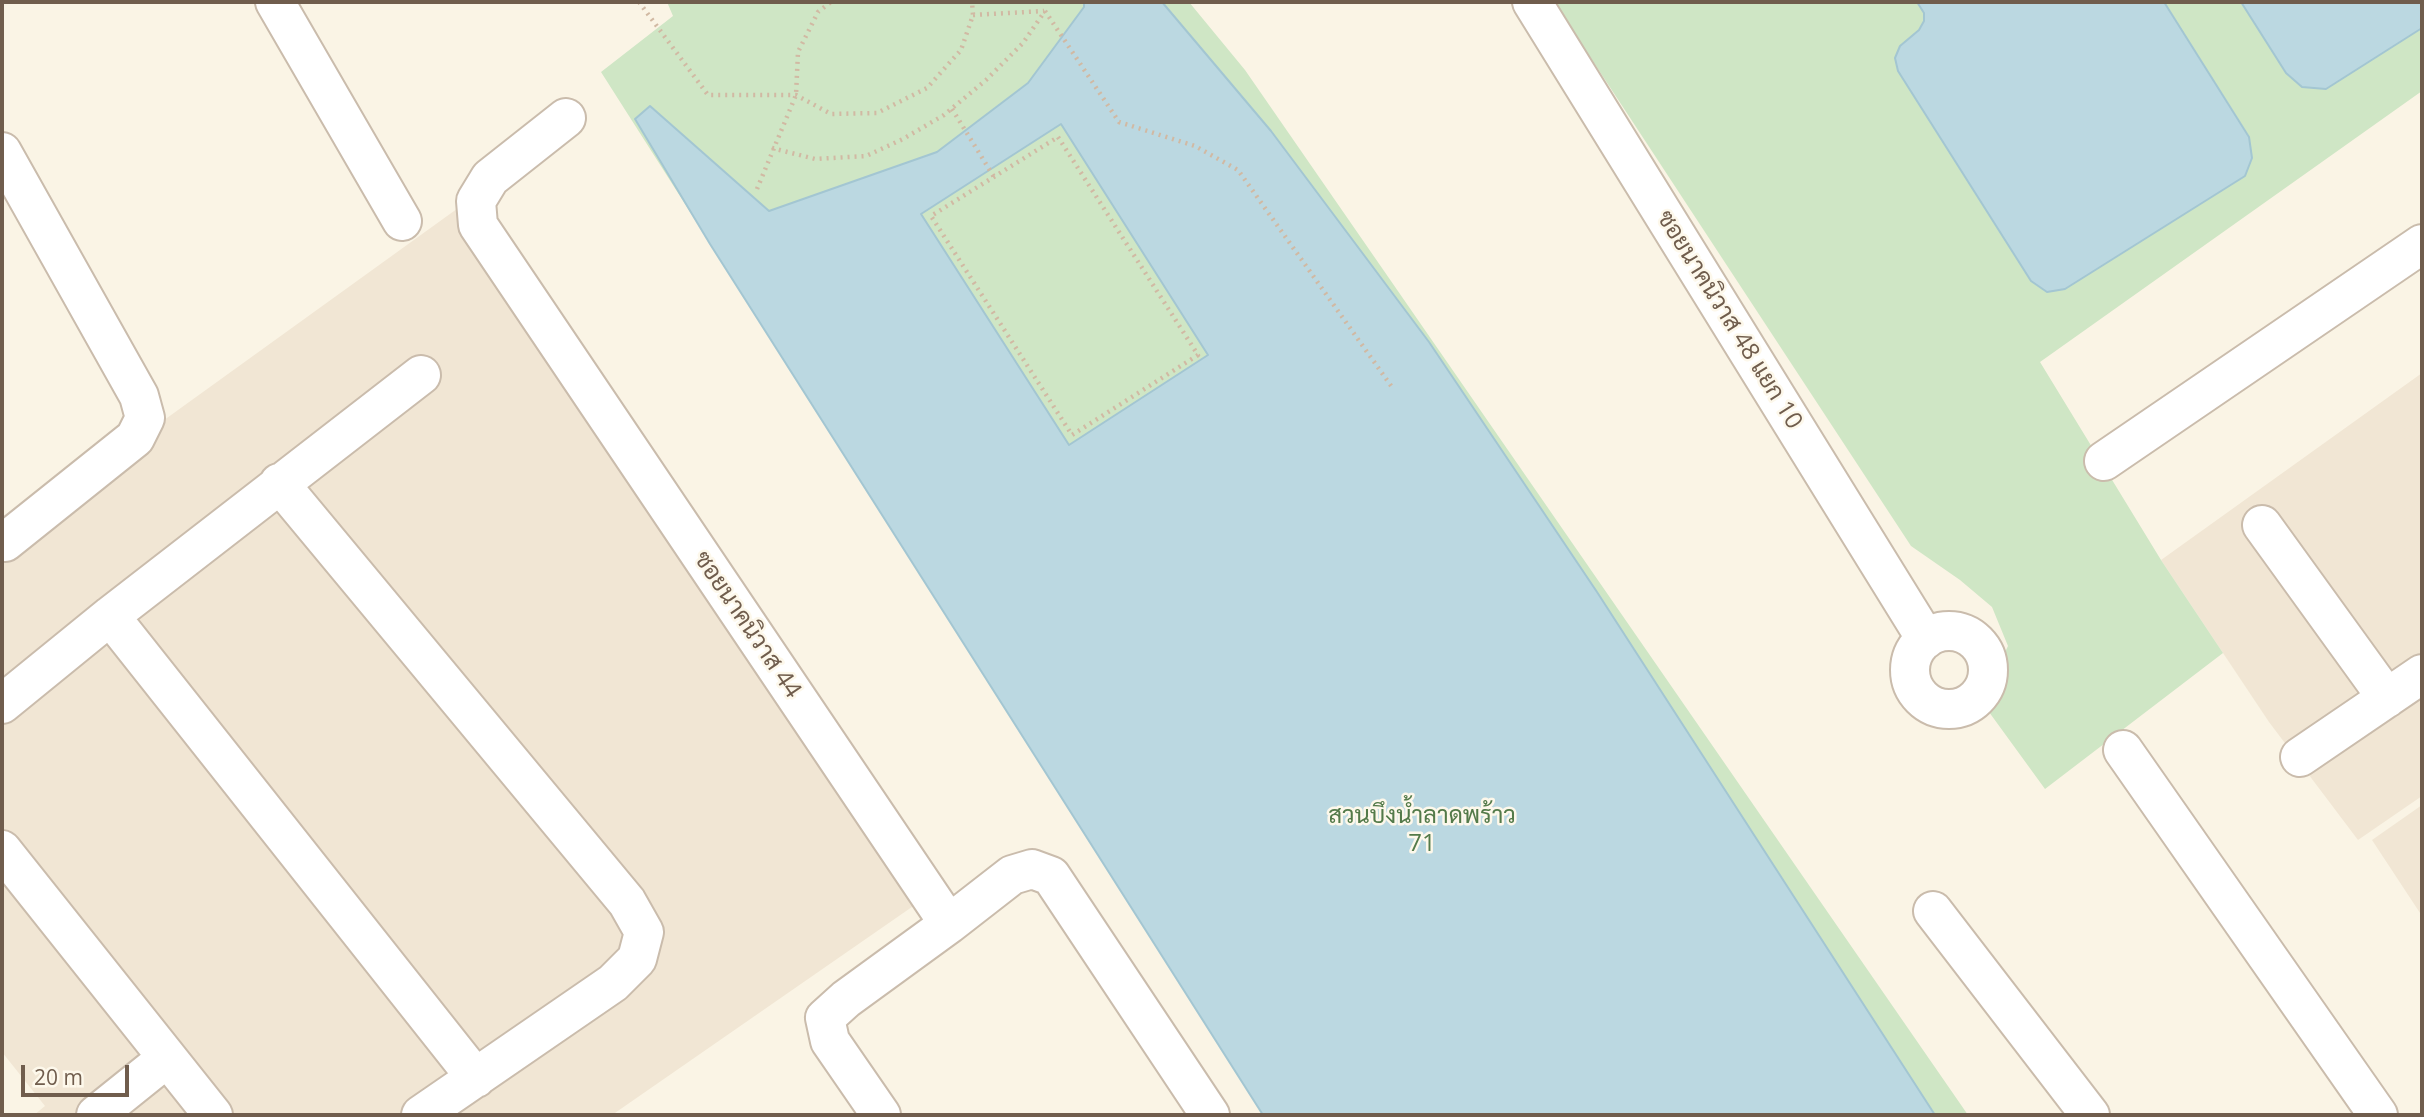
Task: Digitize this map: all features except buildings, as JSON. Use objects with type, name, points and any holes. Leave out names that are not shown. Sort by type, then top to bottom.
[{"type":"street","points":[[275,2],[402,221]]},
{"type":"street","name":"ซอยนาคนิวาส 48 แยก 10","points":[[1532,2],[1926,639]]},
{"type":"street","name":"ซอยนาคนิวาส 44","points":[[566,117],[490,178],[476,201],[478,225],[949,924]]},
{"type":"street","points":[[2,152],[139,396],[145,418],[135,438],[5,541]]},
{"type":"street","points":[[2104,461],[2422,244]]},
{"type":"street","points":[[2,704],[279,483],[421,375]]},
{"type":"street","points":[[279,483],[627,902],[644,932],[637,958],[613,983],[421,1115]]},
{"type":"street","points":[[2262,525],[2387,698]]},
{"type":"street","points":[[110,616],[475,1078]]},
{"type":"street","points":[[2300,757],[2422,674]]},
{"type":"street","points":[[2123,750],[2378,1115]]},
{"type":"street","points":[[2,850],[213,1115]]},
{"type":"street","points":[[881,1115],[830,1041],[825,1018],[846,999],[1012,875],[1032,869],[1051,876],[1210,1115]]},
{"type":"street","points":[[1933,911],[2090,1115]]},
{"type":"street","points":[[96,1115],[167,1058]]},
{"type":"path","points":[[639,2],[708,95],[796,95],[831,114],[877,113],[927,88],[961,50],[973,15],[972,2]]},
{"type":"path","points":[[757,189],[796,95],[798,52],[818,12],[831,2]]},
{"type":"path","points":[[973,15],[1045,11]]},
{"type":"path","points":[[772,148],[815,159],[866,156],[903,139],[952,109],[986,80],[1023,43],[1045,11]]},
{"type":"path","points":[[1045,11],[1119,122],[1195,146],[1238,170],[1394,390]]},
{"type":"path","points":[[952,109],[992,174]]},
{"type":"path","points":[[1058,137],[1198,355],[1072,435],[932,216],[992,174],[1058,137]]},
{"type":"shaded area","points":[[461,206],[922,900],[612,1115],[34,1115],[45,1106],[2,1052],[2,546],[160,423]]},
{"type":"shaded area","points":[[2422,373],[2422,796],[2358,840],[2269,722],[2161,560]]},
{"type":"shaded area","points":[[2422,805],[2422,916],[2372,840]]},
{"type":"green space","name":"สวนบึงน้ำลาดพร้าว 71","points":[[667,2],[1189,2],[1245,70],[1968,1115],[1265,1115],[601,72],[673,16]]},
{"type":"green space","points":[[1554,2],[1917,2],[1924,13],[1924,21],[1920,30],[1900,46],[1898,71],[2031,281],[2047,292],[2065,289],[2244,176],[2252,158],[2249,136],[2164,2],[2241,2],[2286,73],[2303,87],[2326,89],[2422,28],[2422,91],[2040,362],[2161,560],[2223,653],[2045,789],[1981,701],[2008,646],[1992,607],[1960,580],[1911,546]]},
{"type":"water","name":"สวนบึงน้ำลาดพร้าว 71","points":[[1084,2],[1162,2],[1271,131],[1429,342],[1597,592],[1935,1115],[1263,1115],[710,244],[635,119],[650,106],[769,211],[937,152],[1028,83],[1084,7]],"holes":[[[1061,124],[1208,355],[1069,445],[921,214]]]},
{"type":"water","points":[[1917,2],[2164,2],[2249,137],[2252,158],[2245,176],[2065,289],[2047,292],[2031,281],[1898,71],[1895,58],[1900,46],[1919,30],[1924,21],[1924,13]]},
{"type":"water","points":[[2241,2],[2422,2],[2422,28],[2326,89],[2302,87],[2286,73]]}]
